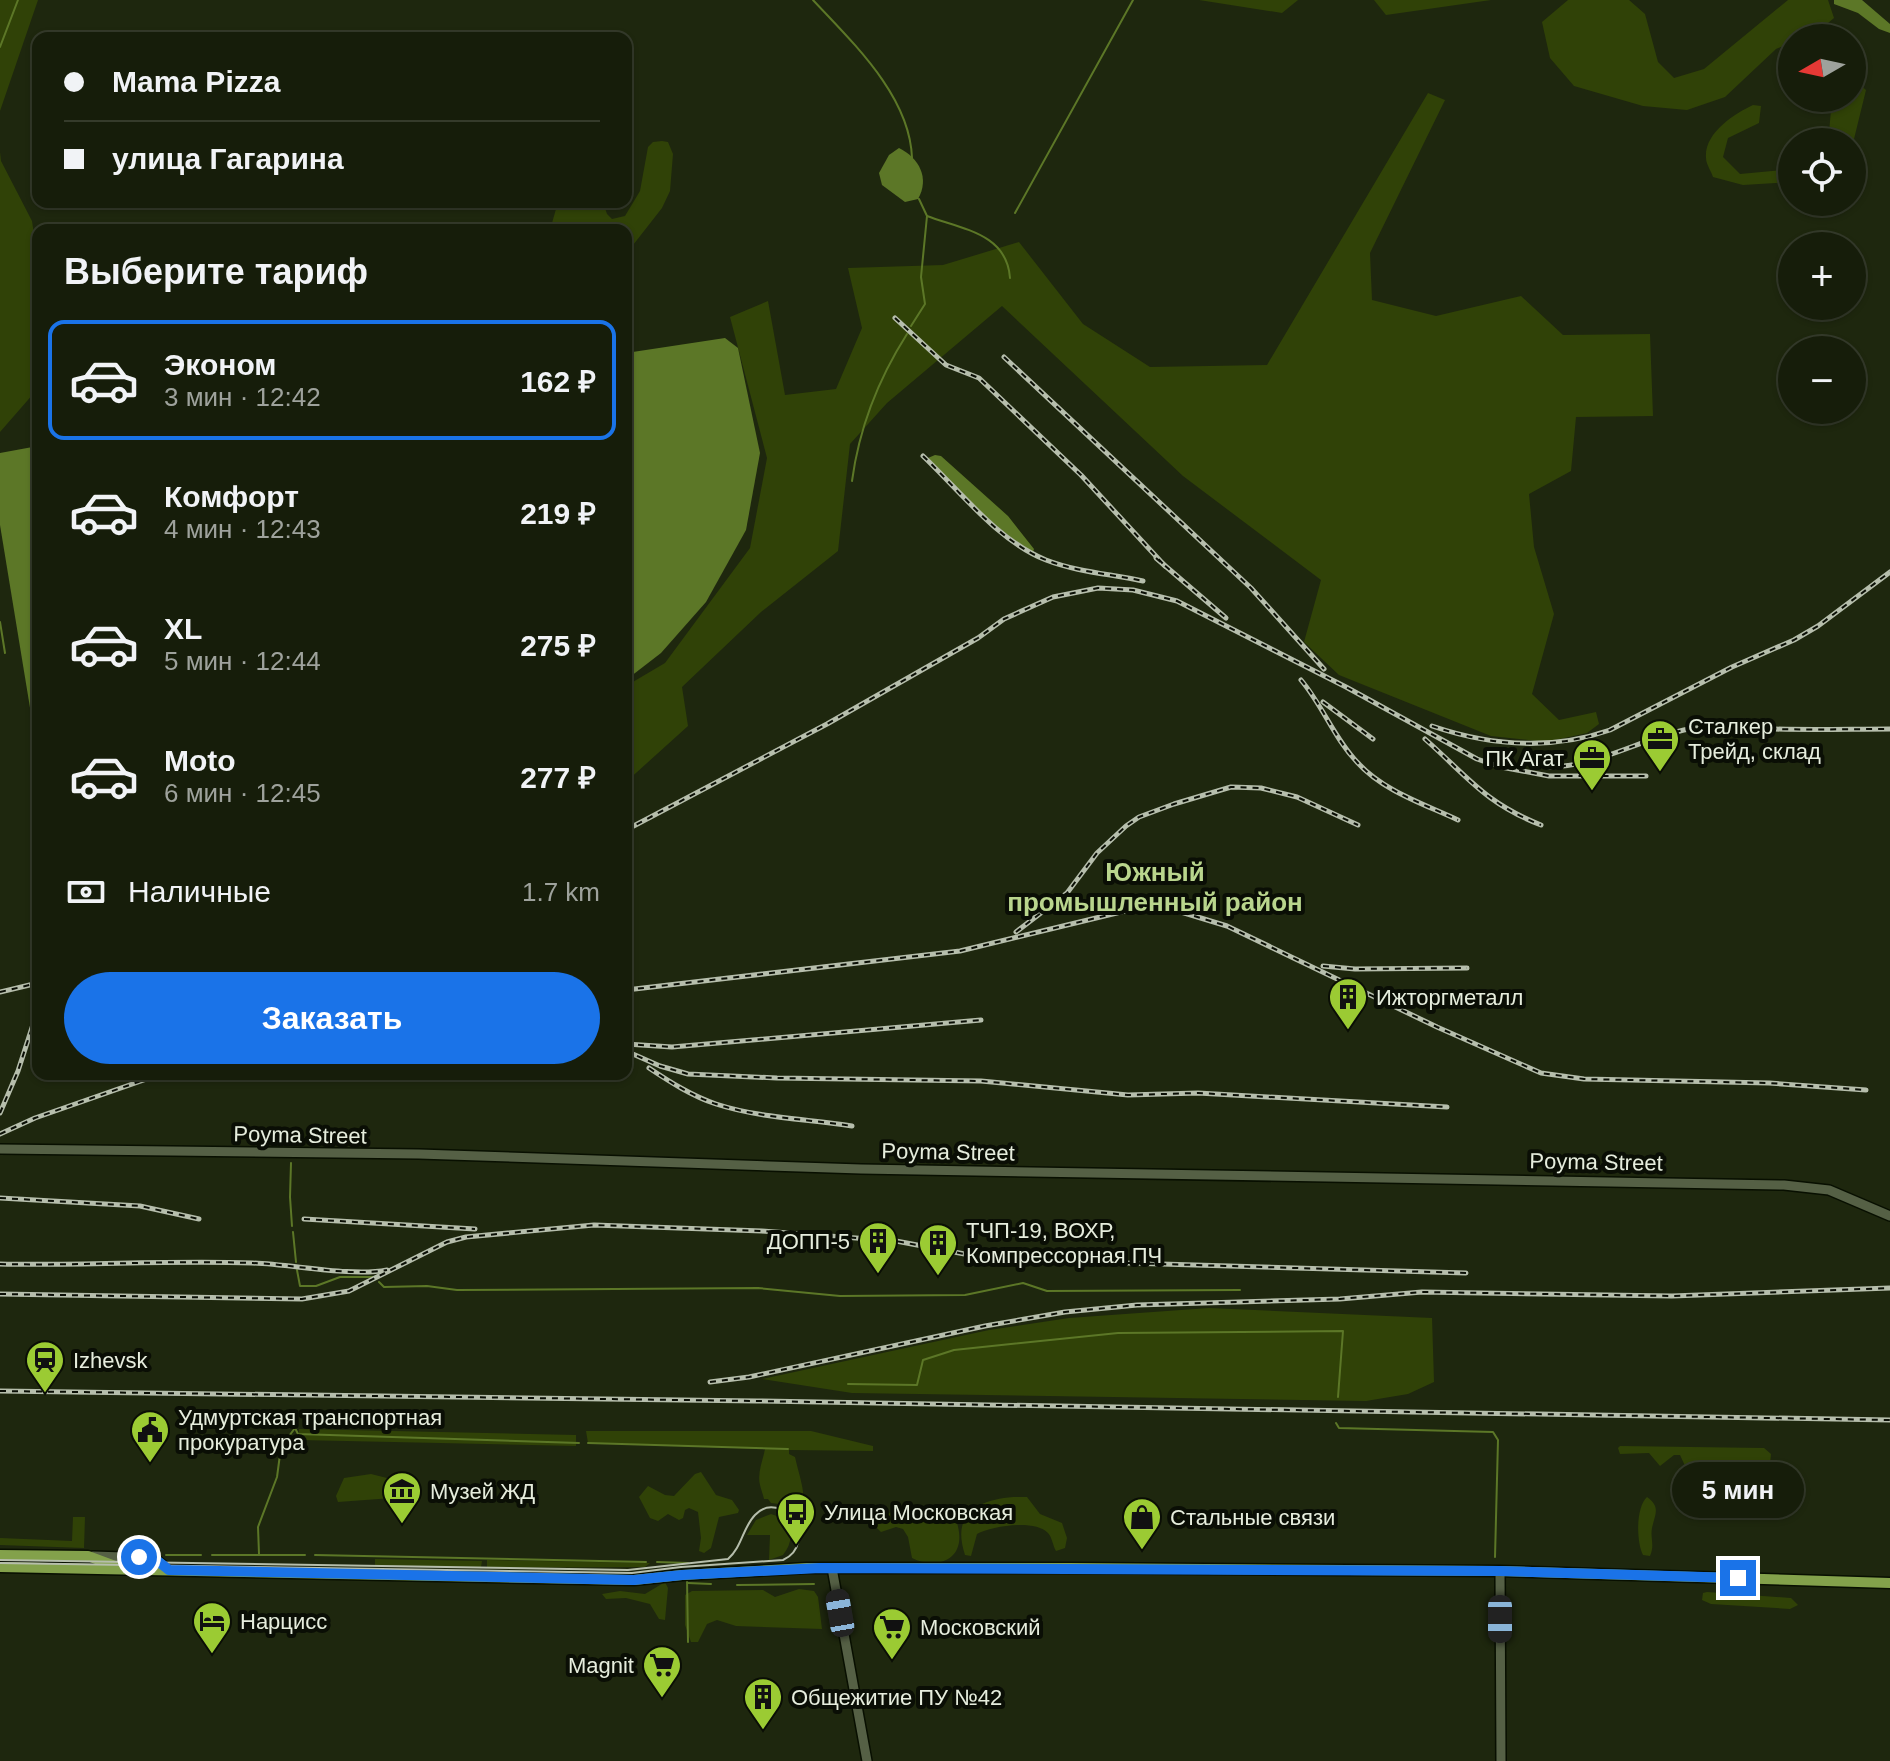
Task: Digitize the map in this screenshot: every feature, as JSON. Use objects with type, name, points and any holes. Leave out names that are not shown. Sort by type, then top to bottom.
[{"type":"main road","name":"Poyma Street","points":[[0,1149],[419,1154],[861,1169],[1784,1185],[1829,1190],[1890,1216]]},
{"type":"main road","points":[[0,1555],[154,1558],[169,1570]]},
{"type":"main road","points":[[88,1556],[120,1569]]},
{"type":"main road","points":[[0,1567],[634,1580],[832,1568],[1500,1571],[1890,1583]]},
{"type":"main road","points":[[832,1568],[867,1761]]},
{"type":"main road","points":[[1500,1571],[1501,1761]]},
{"type":"shaded area","points":[[0,0],[38,0],[0,111]]},
{"type":"shaded area","points":[[1199,0],[1298,0],[1282,13]]},
{"type":"shaded area","points":[[1374,0],[1491,0],[1386,15]]},
{"type":"shaded area","points":[[1568,0],[1629,0],[1645,14],[1658,62],[1674,78],[1704,69],[1788,0],[1828,0],[1834,18],[1826,24],[1778,24],[1778,48],[1725,97],[1687,110],[1643,106],[1574,86],[1550,58],[1542,22]]},
{"type":"shaded area","points":[[1834,0],[1862,0],[1890,24],[1890,33],[1879,29],[1858,13],[1834,4]]},
{"type":"shaded area","points":[[1428,93],[1445,100],[1370,253],[1372,300],[1436,316],[1521,296],[1563,335],[1650,334],[1653,416],[1576,417],[1571,471],[1529,494],[1534,547],[1554,614],[1532,694],[1559,720],[1596,712],[1599,724],[1587,733],[1546,742],[1491,736],[1339,675],[1304,642],[1321,580],[1183,476],[1002,306],[887,403],[850,444],[838,551],[761,612],[682,687],[688,726],[632,777],[632,682],[665,663],[750,548],[767,458],[730,317],[768,301],[785,395],[836,389],[862,328],[848,268],[943,265],[1019,242],[1083,324],[1150,367],[1267,365]]},
{"type":"shaded area","points":[[1753,105],[1761,106],[1759,123],[1728,138],[1723,157],[1740,174],[1778,170],[1778,183],[1743,185],[1713,177],[1706,158],[1710,140],[1737,114]]},
{"type":"shaded area","points":[[1831,112],[1861,112],[1857,128],[1829,128]]},
{"type":"shaded area","points":[[653,142],[668,142],[673,154],[670,191],[662,208],[632,246],[632,224],[552,224],[556,208],[605,208],[612,219],[625,216],[640,191],[648,147]]},
{"type":"shaded area","points":[[899,148],[912,157],[923,176],[918,199],[905,202],[882,185],[879,173],[889,155]]},
{"type":"shaded area","points":[[0,152],[1,161],[32,224],[32,395],[0,432]]},
{"type":"shaded area","points":[[725,338],[738,348],[760,453],[746,530],[706,602],[661,653],[632,675],[632,352]]},
{"type":"shaded area","points":[[32,447],[32,720],[0,525],[0,453]]},
{"type":"shaded area","points":[[941,456],[1008,516],[1034,549],[1033,552],[1004,532],[928,458]]},
{"type":"shaded area","points":[[1209,1308],[1432,1318],[1434,1382],[1408,1394],[1366,1401],[852,1393],[762,1379],[989,1330],[1069,1318]]},
{"type":"shaded area","points":[[299,1429],[576,1435],[576,1446],[299,1440]]},
{"type":"shaded area","points":[[586,1431],[811,1431],[873,1446],[873,1451],[789,1450],[789,1454],[795,1457],[803,1492],[804,1507],[800,1517],[787,1505],[764,1499],[759,1476],[765,1449],[588,1443]]},
{"type":"shaded area","points":[[1620,1446],[1764,1448],[1771,1454],[1769,1474],[1763,1472],[1761,1462],[1755,1461],[1748,1462],[1742,1468],[1720,1462],[1703,1473],[1687,1470],[1680,1455],[1674,1455],[1660,1466],[1649,1453],[1620,1454]]},
{"type":"shaded area","points":[[701,1472],[716,1495],[732,1500],[739,1510],[738,1513],[719,1517],[711,1548],[704,1553],[699,1551],[698,1512],[689,1508],[679,1520],[668,1514],[658,1521],[650,1518],[639,1497],[648,1486],[674,1496],[695,1474]]},
{"type":"shaded area","points":[[371,1474],[418,1481],[414,1491],[406,1497],[338,1502],[336,1496],[344,1478]]},
{"type":"shaded area","points":[[1027,1497],[1040,1514],[1062,1523],[1067,1538],[1065,1548],[1056,1551],[1049,1535],[1042,1529],[1013,1525],[977,1534],[971,1556],[965,1555],[962,1529],[971,1511],[989,1501]]},
{"type":"shaded area","points":[[1647,1497],[1656,1511],[1650,1556],[1643,1555],[1638,1533],[1641,1508]]},
{"type":"shaded area","points":[[934,1508],[952,1515],[958,1527],[956,1550],[952,1556],[938,1563],[912,1558],[908,1537],[903,1529],[896,1527],[881,1532],[874,1525],[878,1519],[892,1512]]},
{"type":"shaded area","points":[[771,1514],[787,1525],[790,1543],[783,1555],[769,1560],[770,1535],[747,1535],[756,1520]]},
{"type":"shaded area","points":[[73,1517],[85,1517],[84,1548],[0,1545],[0,1538],[72,1541]]},
{"type":"shaded area","points":[[375,1559],[482,1561],[481,1567],[375,1566]]},
{"type":"shaded area","points":[[487,1560],[650,1563],[645,1567],[487,1568]]},
{"type":"shaded area","points":[[665,1582],[668,1588],[665,1620],[659,1619],[650,1604],[626,1598],[606,1599],[602,1594],[620,1591],[645,1594]]},
{"type":"shaded area","points":[[799,1589],[814,1591],[818,1597],[822,1629],[736,1626],[717,1620],[707,1624],[698,1642],[691,1642],[685,1625],[685,1595],[692,1591],[763,1590],[775,1597]]},
{"type":"shaded area","points":[[1703,1593],[1791,1598],[1798,1605],[1790,1609],[1711,1604],[1702,1600]]},
{"type":"waterway","points":[[0,47],[18,0]]},
{"type":"waterway","points":[[813,0],[877,72],[890,92],[909,135],[912,158]]},
{"type":"waterway","points":[[1015,213],[1133,0]]},
{"type":"waterway","points":[[919,199],[927,216],[967,229],[991,242],[1001,251],[1010,278]]},
{"type":"waterway","points":[[911,326],[925,304],[921,277],[927,216]]},
{"type":"waterway","points":[[852,481],[872,404],[907,334]]},
{"type":"waterway","points":[[0,622],[5,653]]},
{"type":"waterway","points":[[291,1163],[292,1226]]},
{"type":"waterway","points":[[293,1232],[296,1262]]},
{"type":"waterway","points":[[297,1270],[300,1286],[316,1286],[340,1277],[373,1277]]},
{"type":"waterway","points":[[379,1282],[384,1287],[427,1286],[457,1290],[758,1288],[840,1296],[965,1295],[1023,1283],[1047,1291],[1240,1290]]},
{"type":"waterway","points":[[848,1384],[917,1385],[923,1360],[954,1350],[1118,1333],[1343,1331],[1338,1397]]},
{"type":"waterway","points":[[296,1423],[298,1434],[579,1443]]},
{"type":"waterway","points":[[1336,1423],[1339,1428],[1493,1432],[1498,1440],[1495,1557]]},
{"type":"waterway","points":[[259,1554],[258,1527],[277,1477],[281,1447],[295,1428]]},
{"type":"waterway","points":[[588,1443],[788,1449]]},
{"type":"waterway","points":[[166,1555],[201,1555]]},
{"type":"waterway","points":[[212,1555],[305,1555]]},
{"type":"waterway","points":[[315,1555],[646,1562]]},
{"type":"waterway","points":[[657,1562],[688,1563]]},
{"type":"waterway","points":[[687,1579],[688,1642]]},
{"type":"waterway","points":[[688,1583],[711,1584]]},
{"type":"waterway","points":[[737,1585],[814,1584]]},
{"type":"tram line","points":[[0,1560],[628,1570],[728,1559],[755,1515],[765,1508],[785,1512],[798,1531],[794,1552],[783,1560],[632,1573],[0,1563]]},
{"type":"railway","points":[[895,318],[946,365],[979,378],[1081,475],[1165,566]]},
{"type":"railway","points":[[1004,357],[1251,588],[1324,669]]},
{"type":"railway","points":[[923,456],[980,514],[1028,552],[1070,567],[1143,581]]},
{"type":"railway","points":[[1156,558],[1226,618]]},
{"type":"railway","points":[[1432,726],[1476,738],[1521,743],[1565,741],[1610,730],[1732,667],[1794,640],[1818,626],[1890,572]]},
{"type":"railway","points":[[632,827],[827,724],[978,638],[1004,619],[1053,597],[1098,588],[1133,590],[1177,601],[1346,687],[1477,759],[1549,776],[1646,776]]},
{"type":"railway","points":[[1301,680],[1342,743],[1367,772],[1404,796],[1458,820]]},
{"type":"railway","points":[[1323,702],[1373,739]]},
{"type":"railway","points":[[1548,767],[1584,762],[1689,729],[1890,729]]},
{"type":"railway","points":[[1425,739],[1491,798],[1541,825]]},
{"type":"railway","points":[[1016,932],[1067,893],[1097,853],[1126,826],[1139,817],[1174,804],[1231,787],[1261,788],[1297,797],[1358,825]]},
{"type":"railway","points":[[632,989],[960,951],[1125,911],[1161,909],[1227,926],[1437,1027],[1541,1073],[1584,1079],[1769,1083],[1866,1090]]},
{"type":"railway","points":[[1323,966],[1355,969],[1467,968]]},
{"type":"railway","points":[[0,992],[32,984]]},
{"type":"railway","points":[[632,1044],[672,1047],[981,1020]]},
{"type":"railway","points":[[0,1113],[32,1028]]},
{"type":"railway","points":[[632,1054],[688,1074],[981,1081],[1128,1095],[1198,1093],[1447,1107]]},
{"type":"railway","points":[[649,1068],[698,1097],[732,1109],[852,1126]]},
{"type":"railway","points":[[0,1134],[35,1118],[144,1080]]},
{"type":"railway","points":[[0,1198],[140,1206],[199,1219]]},
{"type":"railway","points":[[304,1219],[475,1229]]},
{"type":"railway","points":[[0,1294],[302,1299],[349,1291],[447,1242],[466,1237],[594,1225],[762,1231],[896,1241],[991,1259],[1466,1273]]},
{"type":"railway","points":[[0,1264],[220,1262],[356,1272],[387,1270]]},
{"type":"railway","points":[[710,1382],[749,1377],[985,1326],[1065,1312],[1137,1305],[1340,1299],[1422,1292],[1672,1296],[1890,1288]]},
{"type":"railway","points":[[0,1391],[1890,1420]]},
{"type":"place","name":"Сталкер Трейд, склад","points":[[1660,773]]},
{"type":"place","name":"ПК Агат","points":[[1592,792]]},
{"type":"place","name":"Ижторгметалл","points":[[1348,1031]]},
{"type":"place","name":"ДОПП-5","points":[[878,1275]]},
{"type":"place","name":"ТЧП-19, ВОХР, Компрессорная ПЧ","points":[[938,1277]]},
{"type":"place","name":"Izhevsk","points":[[45,1394]]},
{"type":"place","name":"Удмуртская транспортная прокуратура","points":[[150,1464]]},
{"type":"place","name":"Музей ЖД","points":[[402,1525]]},
{"type":"place","name":"Улица Московская","points":[[796,1546]]},
{"type":"place","name":"Стальные связи","points":[[1142,1551]]},
{"type":"place","name":"Нарцисс","points":[[212,1655]]},
{"type":"place","name":"Московский","points":[[892,1661]]},
{"type":"place","name":"Magnit","points":[[662,1699]]},
{"type":"place","name":"Общежитие ПУ №42","points":[[763,1731]]},
{"type":"district","name":"Южный промышленный район","points":[[1155,887]]},
{"type":"route","points":[[139,1557],[154,1558],[169,1570],[634,1580],[820,1568],[1500,1571],[1738,1578]]}]
